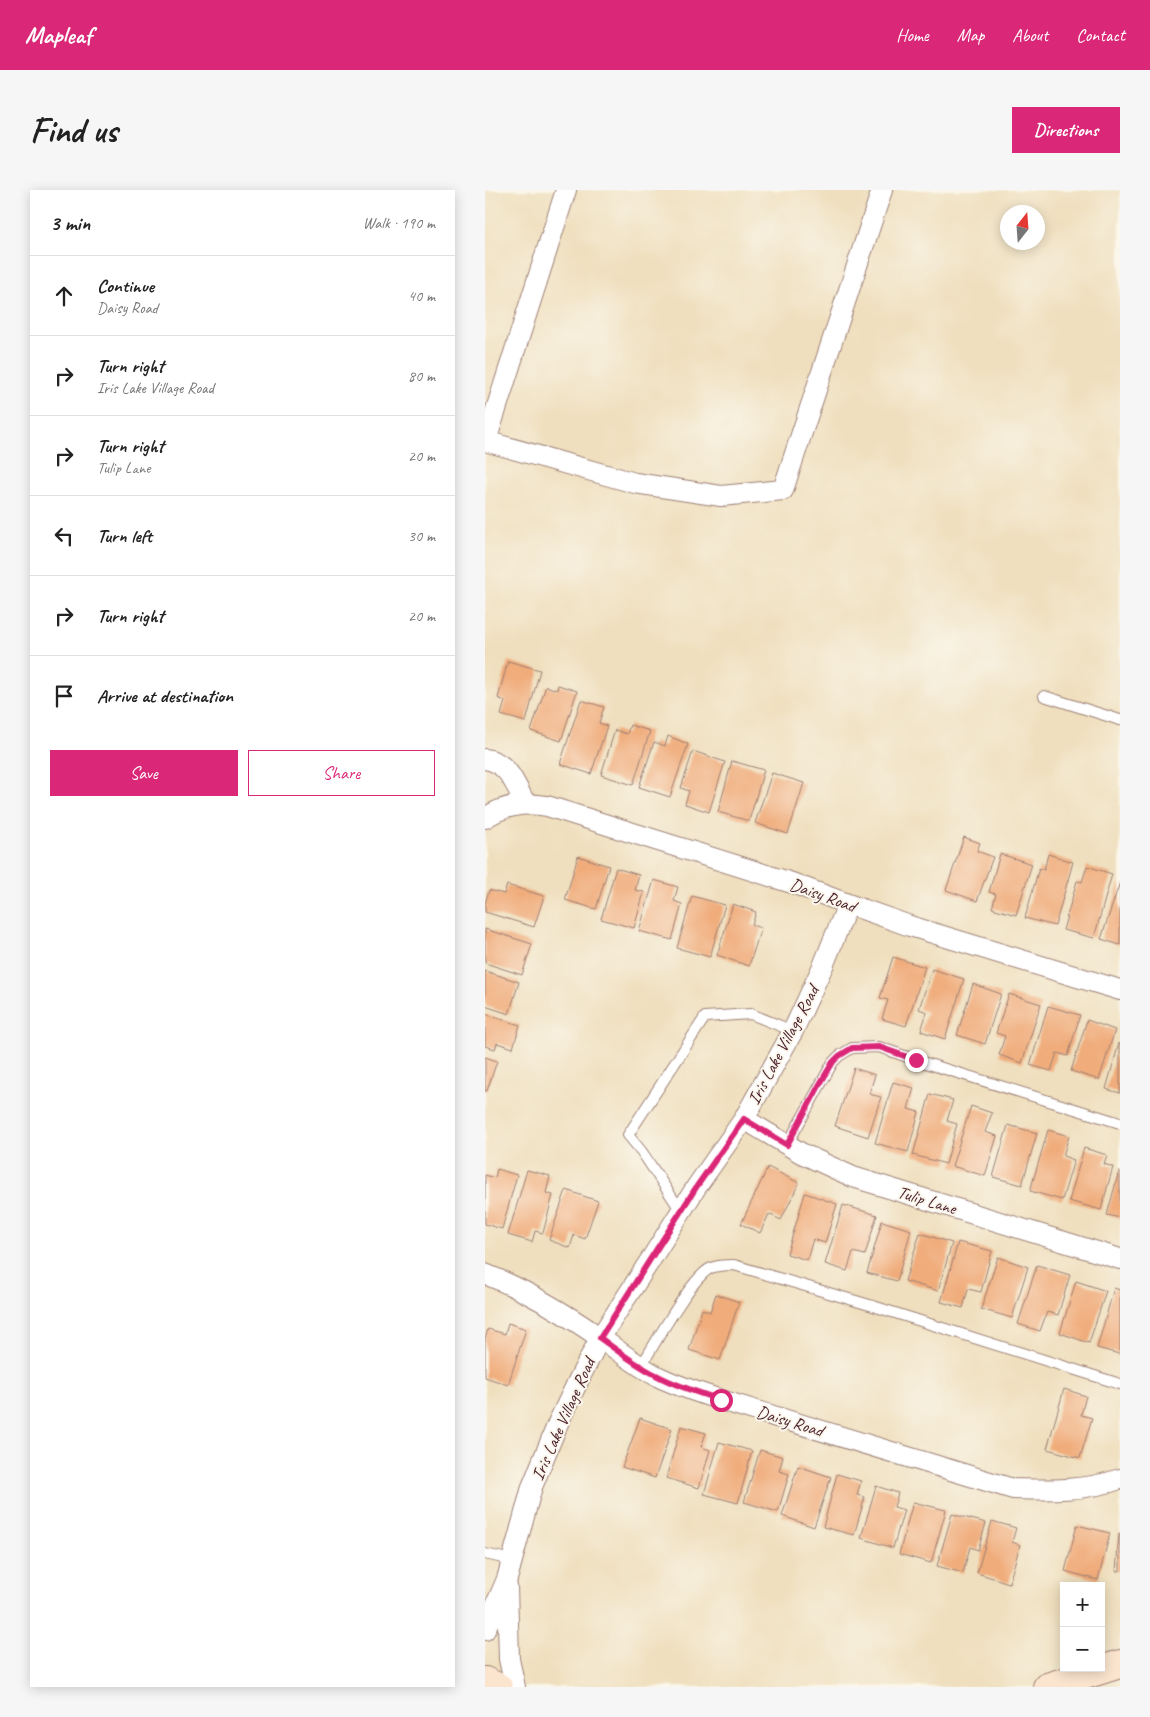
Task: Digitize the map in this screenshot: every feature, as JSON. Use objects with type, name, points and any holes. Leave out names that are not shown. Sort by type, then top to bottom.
[{"type":"street","points":[[566,190],[485,441],[635,483],[721,496],[783,490],[882,190]]},
{"type":"street","points":[[485,758],[497,762],[506,770],[525,803]]},
{"type":"street","name":"Daisy Road","points":[[485,818],[498,810],[525,803],[560,809],[792,882],[910,926],[1120,990]]},
{"type":"street","name":"Iris Lake Village Road","points":[[485,1630],[507,1580],[531,1487],[558,1423],[600,1338],[681,1211],[744,1119],[793,1031],[823,966],[848,904]]},
{"type":"street","name":"Tulip Lane","points":[[744,1119],[787,1145],[853,1177],[1120,1259]]},
{"type":"street","name":"Daisy Road","points":[[485,1274],[552,1306],[656,1375],[721,1400],[1013,1489],[1055,1490],[1083,1487],[1120,1479]]},
{"type":"street","name":"Iris Lake Village Road","points":[[507,1580],[509,1660],[515,1687]]},
{"type":"street","points":[[1047,1687],[1120,1664]]},
{"type":"street","points":[[485,1681],[498,1687]]},
{"type":"lane","points":[[1044,696],[1120,720]]},
{"type":"lane","points":[[681,1211],[628,1135],[705,1017],[751,1014],[793,1031]]},
{"type":"lane","points":[[787,1145],[833,1062],[839,1056],[859,1046],[879,1047],[1120,1122]]},
{"type":"lane","points":[[641,1366],[692,1286],[703,1273],[711,1268],[734,1265],[873,1306],[1120,1384]]},
{"type":"lane","points":[[485,1554],[512,1560]]},
{"type":"building","points":[[508,661],[540,670],[526,722],[501,715],[505,701],[498,698]]},
{"type":"building","points":[[558,685],[577,691],[561,741],[531,731],[546,686],[557,690]]},
{"type":"building","points":[[581,700],[604,707],[599,723],[607,726],[591,774],[560,764]]},
{"type":"building","points":[[630,725],[650,731],[633,785],[601,775],[615,730],[627,734]]},
{"type":"building","points":[[668,736],[688,744],[670,797],[639,787],[654,742],[665,746]]},
{"type":"building","points":[[693,751],[725,762],[709,812],[685,804],[689,791],[681,788]]},
{"type":"building","points":[[732,761],[764,770],[749,821],[718,812]]},
{"type":"building","points":[[772,773],[804,783],[788,834],[755,823]]},
{"type":"building","points":[[964,837],[980,843],[977,851],[993,857],[977,901],[946,890]]},
{"type":"building","points":[[1000,854],[1032,864],[1016,915],[992,908],[996,894],[989,892]]},
{"type":"building","points":[[1048,854],[1073,862],[1055,926],[1025,918],[1039,868],[1044,870]]},
{"type":"building","points":[[578,856],[609,866],[596,909],[565,900]]},
{"type":"building","points":[[1087,866],[1112,874],[1094,938],[1063,930],[1077,881],[1082,882]]},
{"type":"building","points":[[616,868],[639,875],[635,890],[644,892],[634,928],[601,919]]},
{"type":"building","points":[[654,880],[678,887],[674,901],[682,904],[672,940],[639,931]]},
{"type":"building","points":[[1120,882],[1120,945],[1101,939]]},
{"type":"building","points":[[507,885],[544,896],[534,927],[485,912],[489,890],[504,894]]},
{"type":"building","points":[[692,896],[725,905],[710,957],[677,948]]},
{"type":"building","points":[[733,904],[756,912],[752,925],[761,928],[749,966],[717,955]]},
{"type":"building","points":[[485,929],[532,944],[522,975],[485,963]]},
{"type":"building","points":[[893,957],[925,967],[906,1026],[882,1019],[888,1000],[880,998]]},
{"type":"building","points":[[932,969],[964,979],[945,1039],[921,1031],[927,1012],[919,1009]]},
{"type":"building","points":[[485,971],[519,982],[509,1014],[485,1006]]},
{"type":"building","points":[[973,984],[1001,994],[985,1044],[957,1035]]},
{"type":"building","points":[[1009,994],[1041,1004],[1022,1063],[999,1055],[1005,1036],[996,1033]]},
{"type":"building","points":[[1048,1006],[1080,1015],[1068,1056],[1057,1053],[1051,1071],[1030,1065]]},
{"type":"building","points":[[485,1014],[520,1025],[513,1048],[497,1043],[495,1049],[485,1046]]},
{"type":"building","points":[[1087,1020],[1115,1030],[1099,1080],[1071,1071]]},
{"type":"building","points":[[1120,1043],[1120,1093],[1106,1089]]},
{"type":"building","points":[[485,1057],[497,1061],[487,1091],[485,1091]]},
{"type":"building","points":[[854,1068],[875,1075],[869,1094],[881,1097],[868,1137],[835,1126]]},
{"type":"building","points":[[893,1082],[914,1088],[908,1109],[919,1112],[908,1152],[875,1143]]},
{"type":"building","points":[[930,1094],[953,1100],[947,1121],[957,1124],[946,1164],[913,1155]]},
{"type":"building","points":[[971,1106],[992,1113],[985,1132],[997,1136],[985,1176],[952,1166]]},
{"type":"building","points":[[1008,1125],[1037,1133],[1022,1185],[993,1177]]},
{"type":"building","points":[[1048,1130],[1069,1136],[1063,1156],[1074,1160],[1062,1200],[1030,1191]]},
{"type":"building","points":[[1084,1148],[1107,1155],[1104,1164],[1113,1167],[1101,1210],[1069,1201]]},
{"type":"building","points":[[768,1167],[799,1183],[781,1220],[769,1214],[760,1233],[741,1224]]},
{"type":"building","points":[[497,1169],[517,1175],[502,1229],[485,1224],[485,1175],[495,1178]]},
{"type":"building","points":[[527,1170],[550,1176],[546,1193],[553,1195],[543,1233],[535,1231],[532,1242],[508,1235]]},
{"type":"building","points":[[1120,1171],[1120,1218],[1107,1215]]},
{"type":"building","points":[[566,1190],[598,1201],[585,1239],[574,1235],[570,1248],[549,1240]]},
{"type":"building","points":[[805,1193],[837,1204],[825,1243],[813,1239],[807,1260],[787,1254]]},
{"type":"building","points":[[843,1205],[877,1215],[865,1255],[853,1252],[847,1271],[825,1264]]},
{"type":"building","points":[[882,1221],[911,1230],[897,1281],[867,1273]]},
{"type":"building","points":[[920,1233],[952,1243],[938,1291],[905,1281]]},
{"type":"building","points":[[958,1242],[992,1251],[981,1292],[968,1289],[963,1308],[941,1302]]},
{"type":"building","points":[[998,1257],[1028,1267],[1012,1318],[981,1309]]},
{"type":"building","points":[[1037,1265],[1070,1275],[1058,1315],[1047,1312],[1040,1331],[1018,1324]]},
{"type":"building","points":[[1076,1281],[1106,1291],[1089,1343],[1060,1333]]},
{"type":"building","points":[[1114,1288],[1120,1290],[1119,1354],[1097,1348]]},
{"type":"building","points":[[716,1294],[739,1302],[720,1360],[689,1350],[702,1309],[710,1312]]},
{"type":"building","points":[[508,1323],[526,1329],[508,1385],[485,1377],[485,1339],[488,1329],[505,1334]]},
{"type":"building","points":[[1064,1389],[1086,1396],[1081,1415],[1092,1418],[1080,1458],[1047,1449]]},
{"type":"building","points":[[640,1418],[672,1429],[655,1478],[622,1467]]},
{"type":"building","points":[[681,1426],[706,1433],[701,1447],[710,1450],[699,1488],[666,1478]]},
{"type":"building","points":[[719,1442],[752,1451],[738,1503],[704,1494]]},
{"type":"building","points":[[760,1450],[783,1457],[779,1471],[789,1474],[778,1512],[744,1502]]},
{"type":"building","points":[[798,1466],[831,1477],[814,1527],[782,1516]]},
{"type":"building","points":[[837,1474],[861,1481],[857,1495],[865,1497],[854,1535],[823,1527]]},
{"type":"building","points":[[876,1486],[898,1493],[894,1507],[904,1510],[893,1548],[861,1538]]},
{"type":"building","points":[[913,1502],[946,1510],[931,1563],[899,1554]]},
{"type":"building","points":[[952,1514],[986,1523],[978,1550],[970,1547],[963,1573],[937,1566]]},
{"type":"building","points":[[992,1521],[1016,1528],[1012,1542],[1020,1545],[1009,1583],[977,1573]]},
{"type":"building","points":[[1077,1525],[1110,1533],[1098,1580],[1065,1571]]},
{"type":"building","points":[[1119,1533],[1120,1571],[1116,1571]]},
{"type":"route","points":[[721,1400],[656,1375],[628,1359],[600,1338],[697,1186],[744,1119],[787,1145],[820,1084],[833,1062],[839,1056],[859,1046],[879,1047],[916,1060]]}]
